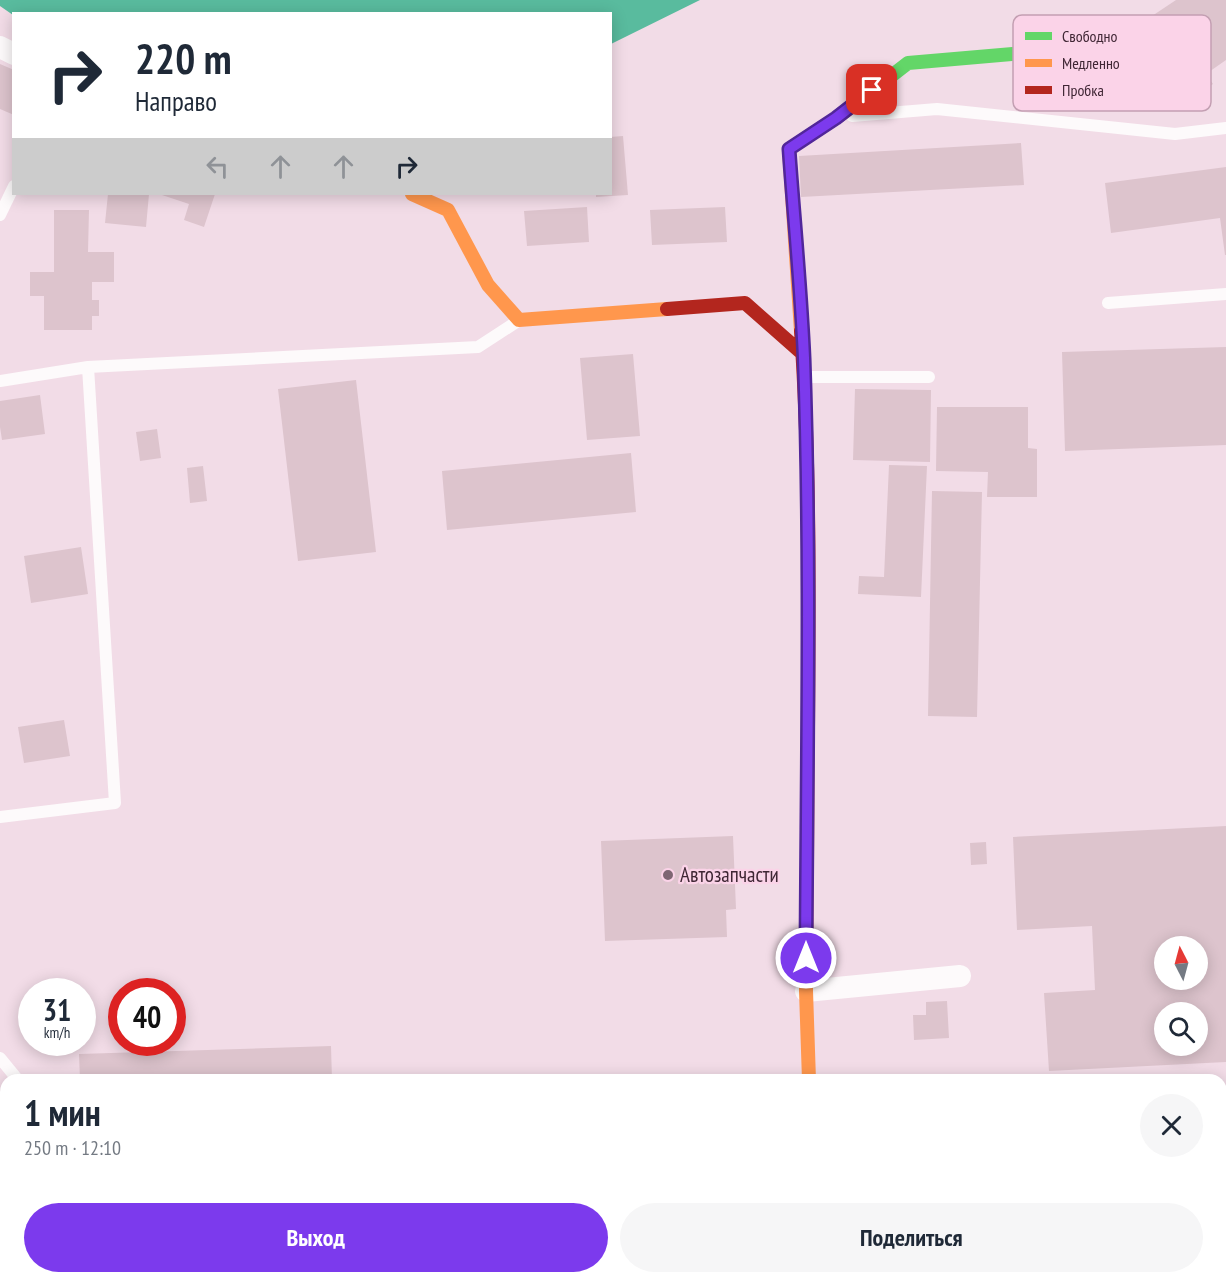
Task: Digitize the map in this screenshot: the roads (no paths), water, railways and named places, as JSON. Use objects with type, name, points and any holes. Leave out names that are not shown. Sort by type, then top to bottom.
[{"type":"street","points":[[809,1074],[806,991],[809,596],[804,355],[789,149],[836,118],[908,63],[1013,54]]},
{"type":"street","points":[[414,195],[448,210],[488,285],[519,320],[745,303],[804,355]]},
{"type":"street","points":[[806,991],[960,976]]},
{"type":"lane","points":[[836,118],[937,110],[1175,134],[1226,128]]},
{"type":"lane","points":[[0,215],[12,190]]},
{"type":"lane","points":[[1108,303],[1226,294]]},
{"type":"lane","points":[[0,381],[88,367],[478,347],[519,320]]},
{"type":"lane","points":[[0,818],[115,803],[88,367]]},
{"type":"lane","points":[[804,377],[929,377]]},
{"type":"lane","points":[[0,1058],[13,1074]]},
{"type":"place","name":"Автозапчасти","points":[[668,875]]}]
